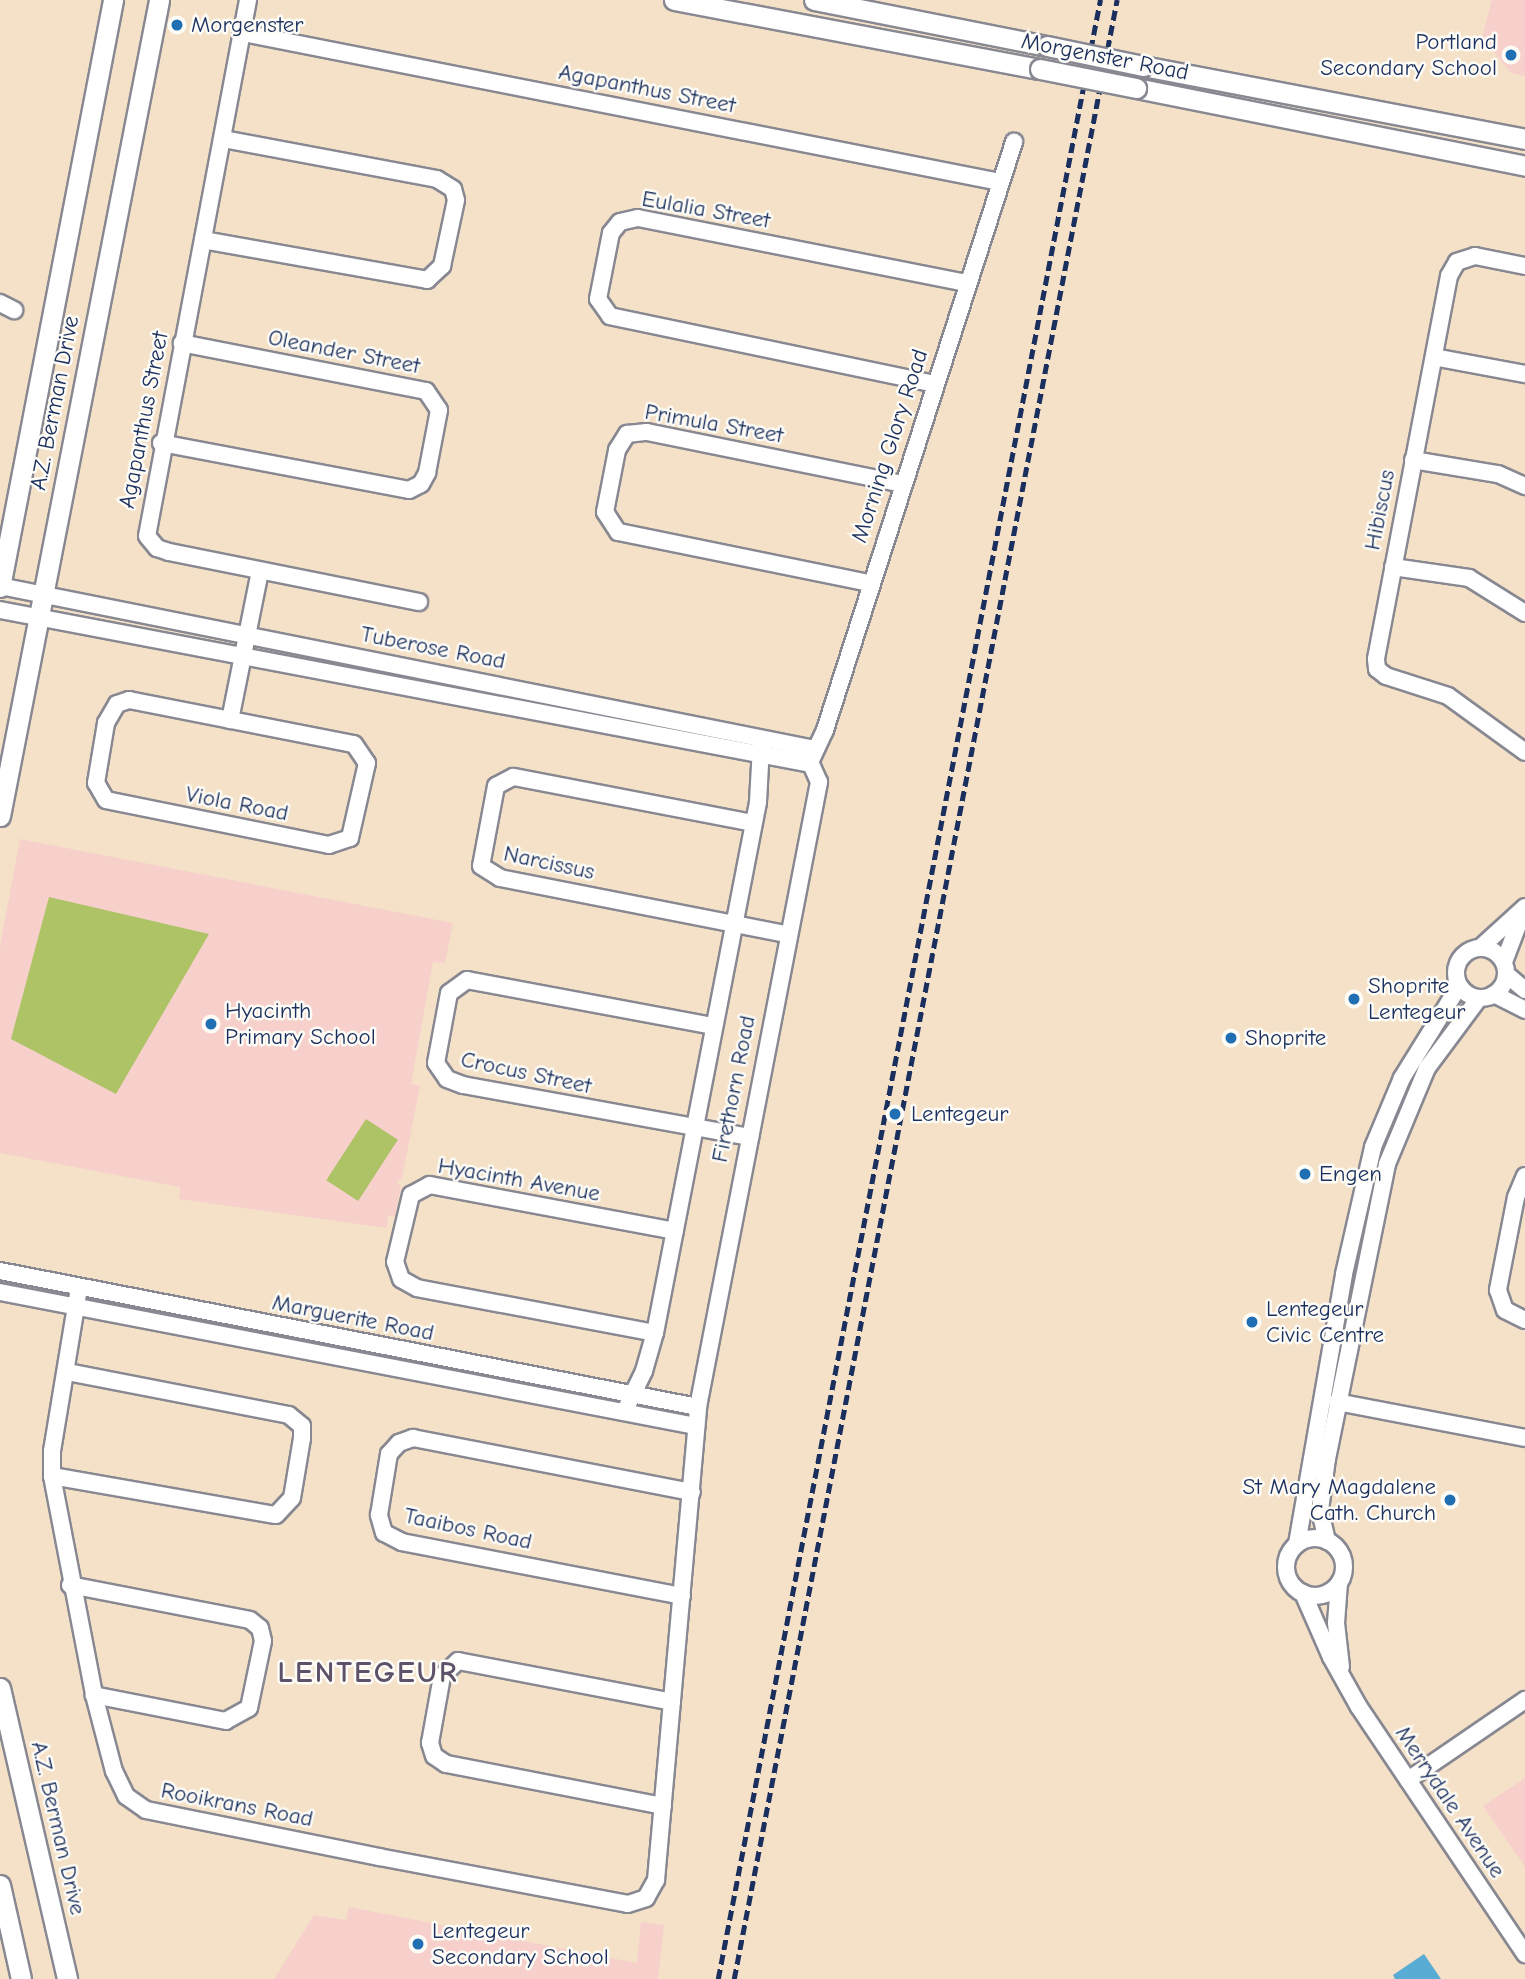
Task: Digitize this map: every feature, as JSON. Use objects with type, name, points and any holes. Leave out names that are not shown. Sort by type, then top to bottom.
[{"type":"main road","name":"A.Z. Berman Drive","points":[[0,586],[113,0]]},
{"type":"main road","name":"A.Z. Berman Drive","points":[[0,816],[159,0]]},
{"type":"main road","name":"Morgenster Road","points":[[674,0],[1040,69],[1525,166]]},
{"type":"main road","name":"Morgenster Road","points":[[814,0],[1525,139]]},
{"type":"main road","name":"A.Z. Berman Drive","points":[[0,1688],[67,1979]]},
{"type":"main road","points":[[0,1885],[21,1979]]},
{"type":"street","name":"Agapanthus Street","points":[[248,0],[223,139],[161,443],[146,528],[149,541],[169,552],[419,602]]},
{"type":"street","name":"Agapanthus Street","points":[[243,33],[1000,182]]},
{"type":"street","points":[[203,240],[427,280],[442,266],[456,200],[453,189],[437,179],[223,139]]},
{"type":"street","name":"Morning Glory Road","points":[[812,757],[825,730],[869,583],[1014,142]]},
{"type":"street","name":"Eulalia Street","points":[[935,384],[610,316],[598,299],[611,233],[620,222],[638,218],[966,283]]},
{"type":"street","name":"Hibiscus","points":[[1525,266],[1475,256],[1457,262],[1449,276],[1393,566],[1377,669],[1448,696],[1525,752]]},
{"type":"street","name":"Oleander Street","points":[[161,443],[409,491],[421,484],[427,473],[439,410],[426,391],[182,343]]},
{"type":"street","points":[[1434,357],[1525,374]]},
{"type":"street","name":"Primula Street","points":[[869,583],[618,531],[605,512],[617,450],[627,434],[647,432],[902,484]]},
{"type":"street","points":[[1413,460],[1499,474],[1525,486]]},
{"type":"street","points":[[1393,566],[1469,578],[1525,613]]},
{"type":"street","points":[[230,720],[260,571]]},
{"type":"street","name":"Tuberose Road","points":[[0,586],[762,738],[812,757]]},
{"type":"street","name":"Tuberose Road","points":[[0,610],[760,755],[812,757]]},
{"type":"street","name":"Viola Road","points":[[129,701],[230,720],[341,741],[364,753],[367,763],[349,838],[329,845],[116,804],[99,793],[96,783],[106,723],[117,704],[129,701]]},
{"type":"street","name":"Firethorn Road","points":[[629,1394],[645,1371],[675,1231],[762,772],[762,738]]},
{"type":"street","name":"Firethorn Road","points":[[646,1898],[656,1880],[698,1407],[786,934],[819,782],[812,757]]},
{"type":"street","name":"Narcissus","points":[[753,823],[513,777],[496,786],[480,856],[489,875],[500,878],[786,934]]},
{"type":"street","points":[[1525,907],[1505,968],[1486,996],[1448,1035],[1418,1085],[1390,1153],[1375,1213],[1337,1402],[1320,1510],[1327,1541],[1343,1559],[1339,1583],[1326,1594],[1303,1593],[1287,1573],[1288,1557],[1297,1544],[1355,1222],[1373,1147],[1392,1101],[1459,986],[1458,963],[1468,952],[1480,948],[1525,907]]},
{"type":"street","points":[[1480,948],[1505,968],[1525,990]]},
{"type":"street","name":"Crocus Street","points":[[713,1026],[467,980],[449,993],[437,1049],[439,1072],[463,1085],[694,1130],[750,1137]]},
{"type":"street","points":[[1459,986],[1525,1010]]},
{"type":"street","points":[[1525,1176],[1516,1196],[1498,1290],[1505,1310],[1525,1320]]},
{"type":"street","name":"Hyacinth Avenue","points":[[654,1333],[417,1288],[401,1279],[395,1262],[411,1195],[430,1185],[675,1231]]},
{"type":"street","points":[[1355,1222],[1375,1213]]},
{"type":"street","name":"Marguerite Road","points":[[0,1271],[698,1407]]},
{"type":"street","name":"Rooikrans Road","points":[[79,1288],[68,1372],[52,1451],[52,1476],[70,1585],[94,1695],[118,1785],[146,1810],[628,1905],[646,1898]]},
{"type":"street","name":"Marguerite Road","points":[[0,1292],[696,1426]]},
{"type":"street","points":[[52,1476],[276,1515],[292,1499],[302,1438],[302,1426],[289,1415],[68,1372]]},
{"type":"street","points":[[626,1413],[629,1394]]},
{"type":"street","points":[[1337,1402],[1525,1437]]},
{"type":"street","name":"Taaibos Road","points":[[682,1596],[402,1542],[384,1533],[379,1515],[389,1454],[399,1443],[413,1438],[692,1492]]},
{"type":"street","points":[[1297,1544],[1311,1538],[1327,1541]]},
{"type":"street","name":"Merrydale Avenue","points":[[1339,1583],[1336,1623],[1342,1673]]},
{"type":"street","points":[[70,1585],[250,1620],[260,1628],[262,1641],[249,1708],[240,1716],[226,1721],[94,1695]]},
{"type":"street","name":"Merrydale Avenue","points":[[1303,1593],[1342,1673],[1408,1780],[1525,1954]]},
{"type":"street","points":[[663,1806],[446,1764],[434,1756],[430,1743],[442,1676],[458,1661],[672,1702]]},
{"type":"street","points":[[1408,1780],[1525,1700]]},
{"type":"shaded area","name":"Portland Secondary School","points":[[1492,0],[1525,0],[1525,76],[1511,73],[1482,37]]},
{"type":"shaded area","name":"Hyacinth Primary School","points":[[20,839],[453,923],[445,963],[433,962],[411,1084],[420,1086],[402,1178],[396,1183],[401,1185],[395,1217],[388,1215],[387,1228],[179,1199],[180,1187],[0,1153],[0,946]]},
{"type":"shaded area","points":[[1525,1778],[1525,1867],[1483,1806]]},
{"type":"shaded area","name":"Lentegeur Secondary School","points":[[349,1907],[637,1963],[641,1922],[664,1925],[658,1979],[274,1979],[314,1915],[346,1920]]},
{"type":"green space","points":[[49,897],[209,934],[116,1094],[11,1039]]},
{"type":"green space","points":[[366,1119],[398,1140],[358,1201],[326,1180]]},
{"type":"water","points":[[1424,1954],[1441,1979],[1395,1979],[1393,1975]]},
{"type":"railway","points":[[718,1979],[1100,0]]},
{"type":"railway","points":[[734,1979],[1117,0]]},
{"type":"place","name":"Morgenster","points":[[177,25]]},
{"type":"place","name":"Portland Secondary School","points":[[1511,55]]},
{"type":"place","name":"Shoprite Lentegeur","points":[[1354,999]]},
{"type":"place","name":"Hyacinth Primary School","points":[[211,1024]]},
{"type":"place","name":"Shoprite","points":[[1231,1038]]},
{"type":"place","name":"Lentegeur","points":[[895,1114]]},
{"type":"place","name":"Engen","points":[[1305,1174]]},
{"type":"place","name":"Lentegeur Civic Centre","points":[[1252,1322]]},
{"type":"place","name":"St Mary Magdalene Cath. Church","points":[[1450,1500]]},
{"type":"place","name":"Lentegeur Secondary School","points":[[418,1944]]},
{"type":"district","name":"LENTEGEUR","points":[[368,1673]]}]
